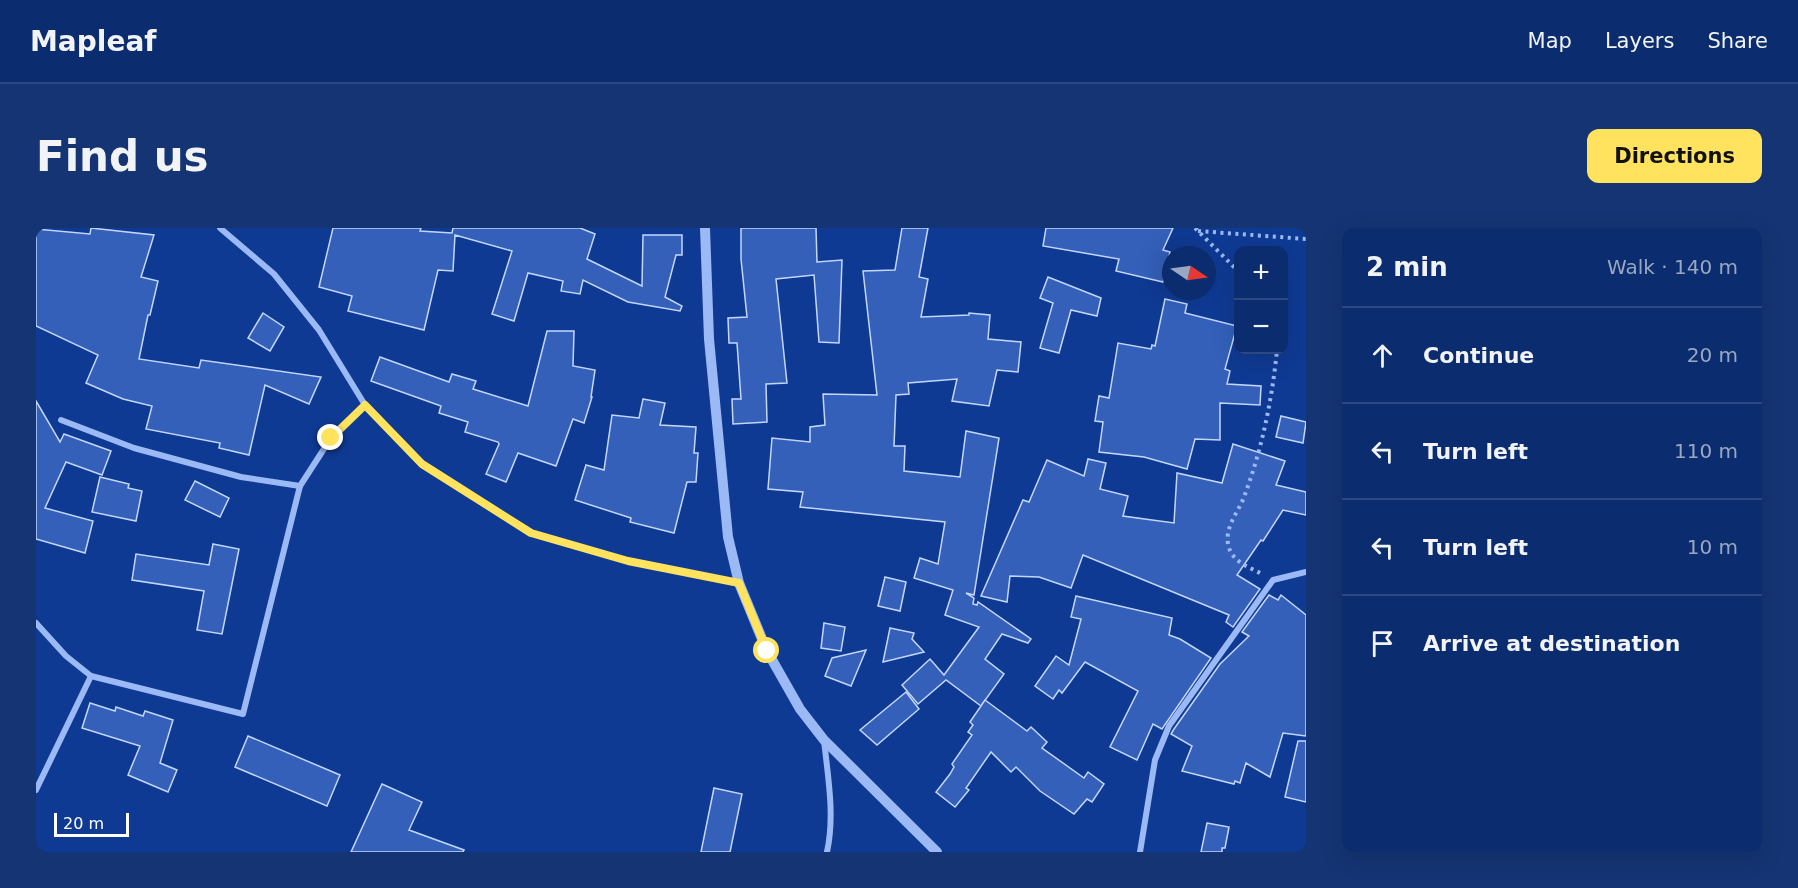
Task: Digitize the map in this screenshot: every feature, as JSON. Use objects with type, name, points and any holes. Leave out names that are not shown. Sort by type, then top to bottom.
[{"type":"street","points":[[220,228],[274,274],[319,330],[365,405],[422,464],[531,533],[628,561],[739,583]]},
{"type":"street","points":[[705,228],[708,339],[728,537],[739,583],[767,651],[800,709],[824,740],[937,852]]},
{"type":"street","points":[[36,623],[66,656],[91,676],[243,714],[300,486],[331,438],[365,405]]},
{"type":"street","points":[[61,420],[134,448],[241,477],[300,486]]},
{"type":"street","points":[[1140,852],[1155,760],[1169,726],[1273,580],[1306,572]]},
{"type":"street","points":[[36,790],[91,676]]},
{"type":"street","points":[[824,740],[832,830],[827,852]]},
{"type":"path","points":[[1197,230],[1306,239]]},
{"type":"path","points":[[1197,230],[1234,266]]},
{"type":"path","points":[[1273,580],[1235,559],[1228,546],[1227,531],[1243,500],[1259,452],[1269,407],[1276,354]]},
{"type":"building","points":[[91,228],[154,235],[141,277],[158,281],[139,359],[199,368],[201,360],[321,377],[309,404],[265,385],[249,455],[219,448],[220,443],[146,429],[152,406],[123,399],[86,383],[98,355],[36,326],[36,229],[90,234]]},
{"type":"building","points":[[333,228],[421,228],[420,231],[452,233],[453,228],[580,228],[595,234],[587,259],[642,286],[643,235],[682,235],[682,255],[676,255],[665,297],[682,306],[680,311],[628,302],[583,280],[580,294],[561,291],[563,281],[528,273],[514,321],[492,314],[512,251],[455,235],[453,271],[438,270],[424,330],[348,311],[352,296],[319,287]]},
{"type":"building","points":[[741,228],[816,228],[817,262],[842,260],[839,343],[819,342],[814,275],[776,279],[787,383],[766,384],[767,422],[733,424],[732,399],[741,399],[737,343],[729,343],[728,318],[747,317],[741,259]]},
{"type":"building","points":[[902,228],[928,228],[919,277],[928,279],[921,317],[969,315],[969,313],[990,315],[988,339],[1021,342],[1018,372],[997,370],[989,406],[952,401],[957,379],[908,383],[909,394],[896,395],[894,446],[905,446],[904,471],[960,477],[966,431],[999,438],[974,595],[966,593],[974,598],[973,604],[977,605],[978,602],[1031,639],[1028,643],[1002,634],[985,659],[1004,674],[981,706],[946,680],[918,704],[902,685],[930,659],[944,675],[979,627],[945,615],[953,590],[914,578],[920,558],[938,564],[945,522],[800,507],[803,492],[768,489],[772,438],[810,442],[810,427],[825,425],[823,394],[877,395],[863,271],[895,270]]},
{"type":"building","points":[[1046,228],[1173,228],[1165,246],[1162,246],[1162,282],[1116,271],[1119,259],[1043,246]]},
{"type":"building","points":[[1048,277],[1101,298],[1097,316],[1071,310],[1059,353],[1040,348],[1053,303],[1040,298]]},
{"type":"building","points":[[1165,300],[1187,304],[1185,313],[1234,325],[1234,337],[1225,369],[1230,371],[1227,384],[1261,386],[1260,405],[1220,403],[1220,440],[1195,439],[1187,469],[1144,457],[1099,452],[1103,422],[1095,421],[1099,396],[1109,398],[1118,343],[1151,349],[1152,345],[1155,346]]},
{"type":"building","points":[[263,313],[284,327],[270,351],[248,338]]},
{"type":"building","points":[[547,331],[574,331],[573,366],[595,370],[592,397],[584,423],[573,419],[556,466],[518,453],[506,482],[486,474],[498,442],[465,432],[468,422],[439,413],[441,406],[371,381],[380,357],[449,382],[452,374],[476,381],[473,389],[528,406]]},
{"type":"building","points":[[643,399],[665,403],[660,425],[696,427],[694,453],[698,453],[696,482],[687,482],[674,533],[630,522],[631,518],[575,500],[586,465],[604,470],[612,415],[639,418]]},
{"type":"building","points":[[36,401],[60,442],[64,434],[111,451],[102,475],[66,462],[45,508],[93,521],[85,553],[36,539]]},
{"type":"building","points":[[1281,416],[1306,422],[1303,443],[1276,437]]},
{"type":"building","points":[[1233,444],[1285,461],[1276,485],[1306,492],[1306,515],[1283,510],[1237,575],[1260,589],[1233,627],[1226,622],[1229,615],[1083,555],[1071,588],[1039,577],[1010,576],[1007,602],[981,596],[1023,500],[1029,502],[1047,460],[1084,476],[1088,459],[1106,463],[1100,489],[1128,496],[1123,516],[1174,523],[1177,473],[1222,483]]},
{"type":"building","points":[[100,477],[129,484],[128,488],[142,491],[136,521],[92,512]]},
{"type":"building","points":[[195,481],[229,498],[220,517],[185,500]]},
{"type":"building","points":[[213,544],[239,549],[222,634],[197,630],[204,591],[132,580],[136,554],[209,565]]},
{"type":"building","points":[[885,577],[906,582],[900,611],[878,606]]},
{"type":"building","points":[[1269,595],[1278,600],[1281,595],[1306,615],[1306,736],[1283,733],[1270,777],[1246,763],[1240,783],[1235,781],[1234,784],[1182,771],[1192,746],[1171,734],[1220,664],[1249,636],[1242,632]]},
{"type":"building","points":[[1076,596],[1172,618],[1169,635],[1211,658],[1162,729],[1153,724],[1137,760],[1110,747],[1138,691],[1085,662],[1062,693],[1059,690],[1053,699],[1035,686],[1056,656],[1069,665],[1081,619],[1071,617]]},
{"type":"building","points":[[824,623],[845,627],[841,651],[821,648]]},
{"type":"building","points":[[890,628],[914,633],[912,639],[924,652],[883,662]]},
{"type":"building","points":[[866,650],[851,686],[825,676],[832,658]]},
{"type":"building","points":[[906,692],[919,709],[877,745],[860,730]]},
{"type":"building","points":[[985,700],[1027,731],[1031,727],[1047,742],[1042,748],[1084,778],[1088,772],[1104,784],[1092,802],[1087,799],[1074,814],[1040,791],[1016,767],[1011,772],[991,752],[966,788],[969,790],[955,807],[936,792],[950,774],[954,767],[952,764],[972,735],[968,732],[973,725],[970,722]]},
{"type":"building","points":[[90,703],[115,711],[116,707],[143,716],[145,711],[173,720],[160,763],[177,770],[168,792],[128,775],[140,746],[82,728]]},
{"type":"building","points":[[248,736],[340,775],[327,806],[235,767]]},
{"type":"building","points":[[1298,741],[1306,741],[1306,802],[1285,797]]},
{"type":"building","points":[[382,784],[422,802],[409,830],[464,850],[463,852],[351,852]]},
{"type":"building","points":[[714,788],[742,794],[730,852],[701,852]]},
{"type":"building","points":[[1207,823],[1229,827],[1225,848],[1222,848],[1222,852],[1201,852]]},
{"type":"route","points":[[331,438],[365,405],[422,464],[531,533],[628,561],[739,583],[767,651]]}]
